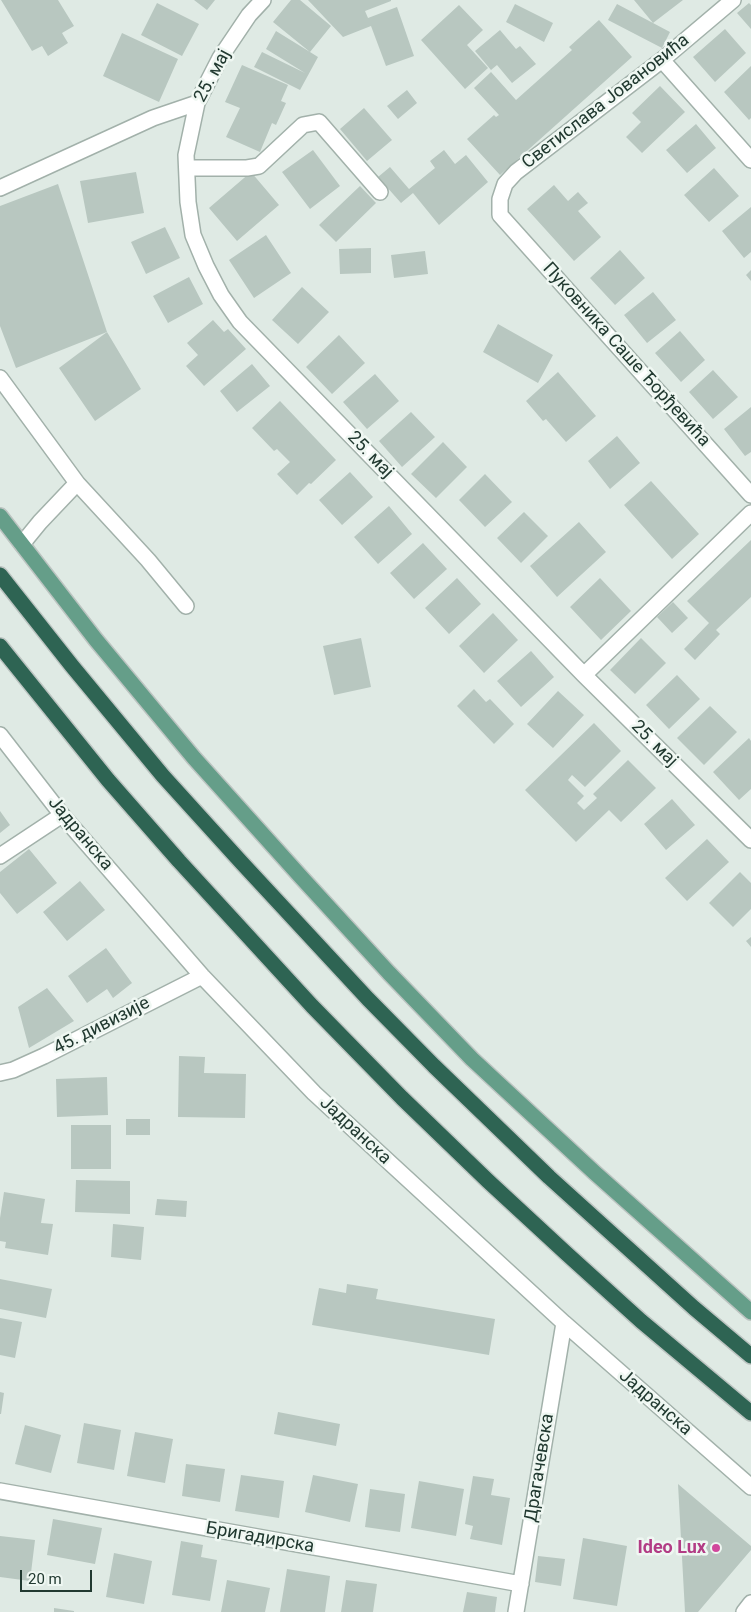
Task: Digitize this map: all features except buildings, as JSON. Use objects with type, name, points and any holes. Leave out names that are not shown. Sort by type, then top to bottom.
[{"type":"highway","points":[[0,576],[72,666],[181,796],[368,999],[434,1066],[550,1177],[694,1308],[751,1356]]},
{"type":"highway","points":[[0,646],[108,780],[179,861],[312,1006],[370,1066],[445,1140],[641,1321],[751,1413]]},
{"type":"main road","points":[[0,516],[96,640],[194,758],[389,973],[472,1059],[595,1173],[751,1312]]},
{"type":"street","name":"25. мај","points":[[263,0],[249,15],[220,58],[196,103],[186,155],[188,202],[193,235],[221,295],[240,322],[584,675],[751,840]]},
{"type":"street","name":"Светислава Јовановића","points":[[500,215],[500,199],[505,184],[516,172],[662,60],[733,0]]},
{"type":"street","points":[[662,60],[751,160]]},
{"type":"street","points":[[0,188],[153,118],[196,103]]},
{"type":"street","points":[[187,168],[247,168],[258,166],[303,125],[319,122],[380,192]]},
{"type":"street","name":"Пуковника Саше Ђорђевића","points":[[500,215],[751,495]]},
{"type":"street","points":[[0,378],[77,483],[148,560],[186,606]]},
{"type":"street","points":[[22,544],[77,483]]},
{"type":"street","points":[[584,675],[751,513]]},
{"type":"street","name":"Јадранска","points":[[0,735],[62,815],[202,976],[314,1093],[564,1323],[751,1487]]},
{"type":"street","points":[[0,856],[62,815]]},
{"type":"street","name":"45. дивизије","points":[[0,1074],[44,1056],[202,976]]},
{"type":"street","name":"Драгачевска","points":[[516,1612],[564,1323]]},
{"type":"street","name":"Бригадирска","points":[[0,1491],[521,1584]]},
{"type":"street","points":[[744,1612],[751,1603]]},
{"type":"place","name":"Ideo Lux","points":[[716,1548]]}]
